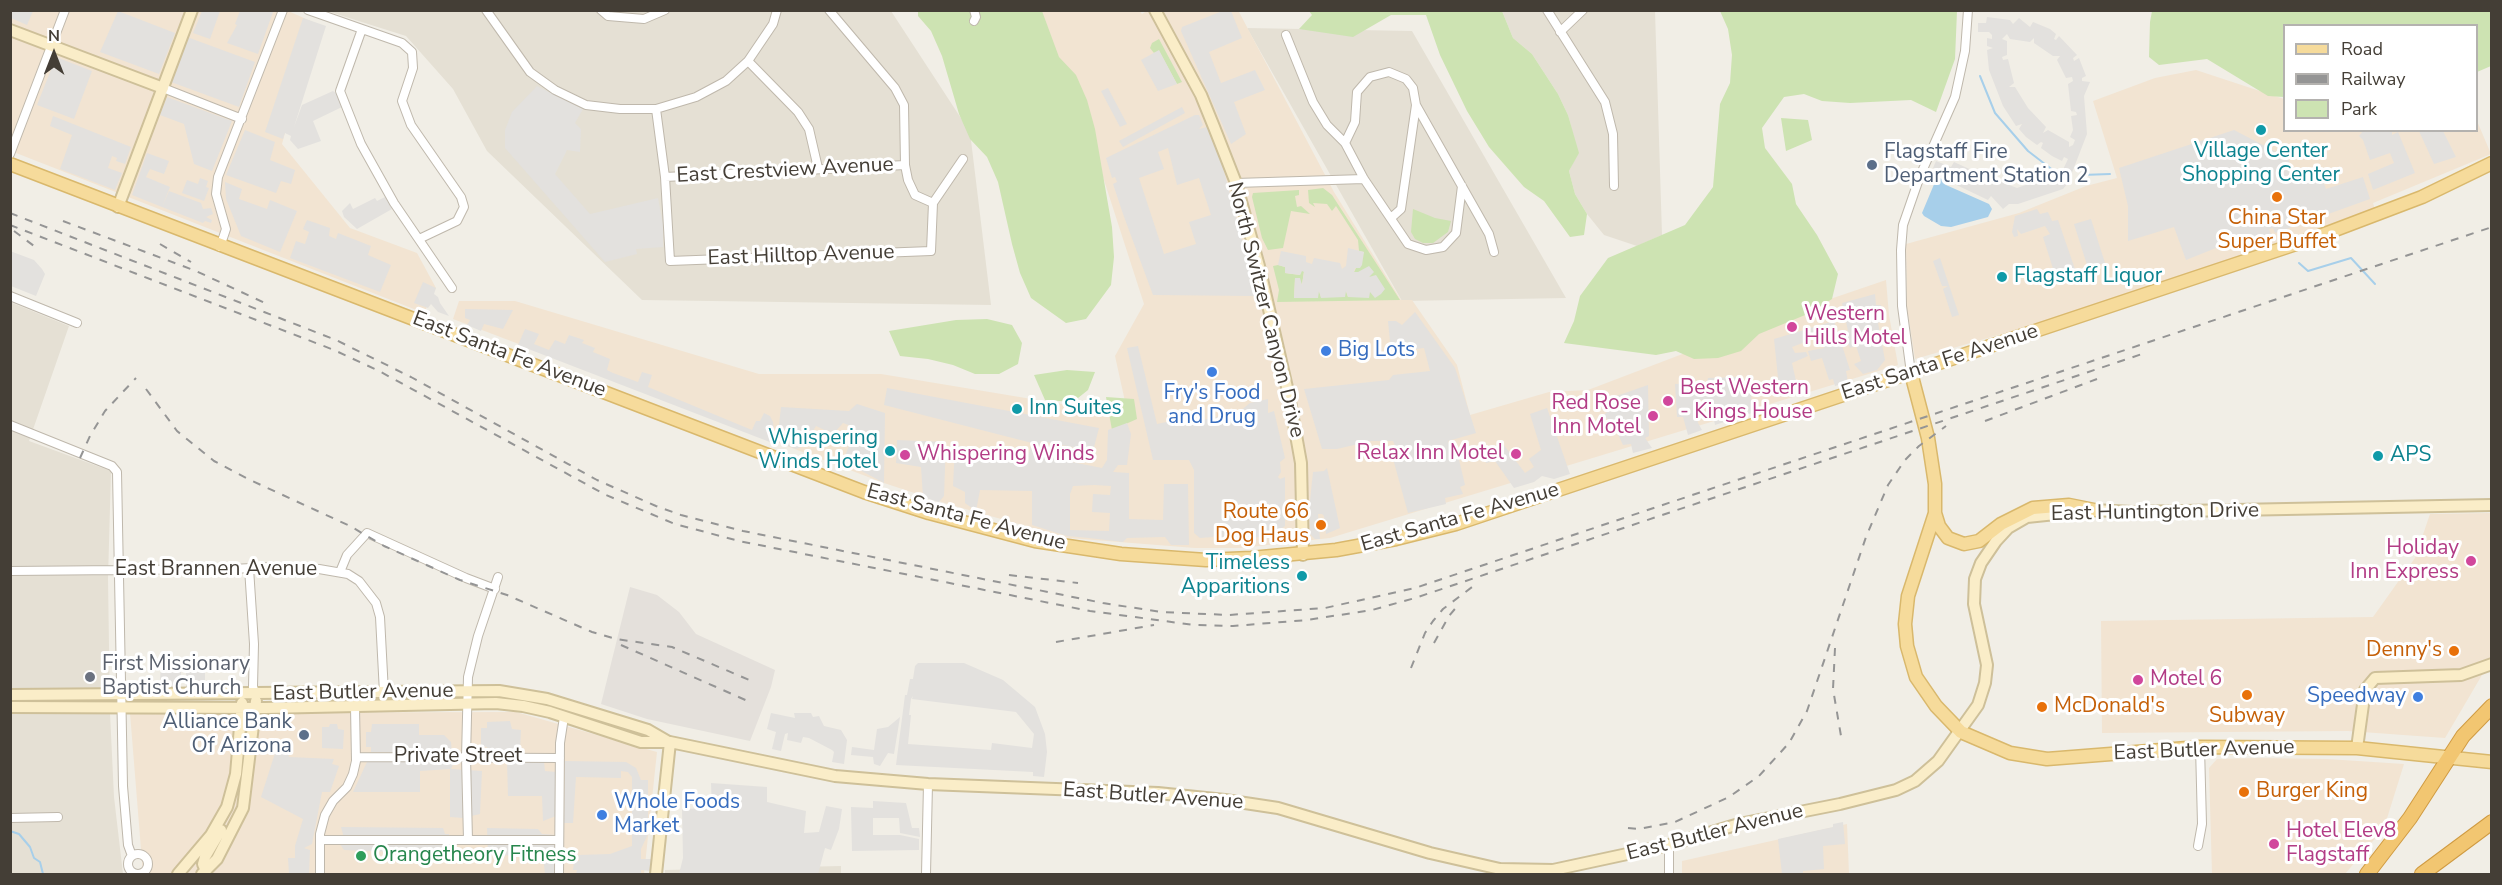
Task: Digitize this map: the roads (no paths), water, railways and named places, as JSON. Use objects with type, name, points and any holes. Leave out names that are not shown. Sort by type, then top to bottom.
[{"type":"highway","points":[[2367,874],[2410,818],[2446,758],[2463,736],[2492,706]]},
{"type":"highway","points":[[2422,874],[2492,822]]},
{"type":"main road","points":[[118,207],[192,10]]},
{"type":"main road","name":"North Switzer Canyon Drive","points":[[1155,10],[1201,95],[1236,183],[1259,267],[1291,407],[1301,463],[1303,555]]},
{"type":"main road","points":[[10,30],[163,88]]},
{"type":"main road","name":"East Santa Fe Avenue","points":[[10,164],[220,247],[864,492],[929,513],[1035,541],[1121,554],[1206,560],[1303,555],[1396,539],[1455,524],[2339,229],[2422,197],[2492,163]]},
{"type":"main road","points":[[1911,373],[1928,438],[1935,484],[1935,513],[1939,526],[1948,538],[1964,544],[1979,541],[2001,524],[2033,508],[2069,505],[2094,510]]},
{"type":"main road","name":"East Huntington Drive","points":[[1961,732],[1978,705],[1986,676],[1985,651],[1976,619],[1973,592],[1975,579],[1981,563],[1996,541],[2017,522],[2027,517],[2094,510],[2132,512],[2492,506]]},
{"type":"main road","points":[[1935,513],[1908,597],[1905,624],[1907,646],[1916,676],[1936,706],[1961,732]]},
{"type":"main road","points":[[2357,748],[2365,690],[2375,678],[2461,675],[2492,664]]},
{"type":"main road","points":[[206,873],[230,838],[243,808],[255,691]]},
{"type":"main road","name":"East Butler Avenue","points":[[10,707],[243,695],[255,691],[384,693],[466,691],[524,694],[648,730],[670,742]]},
{"type":"main road","name":"East Butler Avenue","points":[[10,695],[242,708],[466,704],[523,706],[641,742],[670,742],[835,776],[928,784],[1158,793],[1278,808],[1430,853],[1500,869],[1553,870],[1669,846],[1739,824],[1840,804],[1896,790],[1915,781],[1930,769],[1961,732],[2010,753],[2048,759],[2200,747],[2357,748],[2492,762]]},
{"type":"main road","points":[[206,873],[203,864],[205,857],[224,825],[236,774],[243,695]]},
{"type":"main road","points":[[656,874],[670,742]]},
{"type":"main road","points":[[178,874],[211,835],[227,807]]},
{"type":"street","points":[[10,154],[65,10]]},
{"type":"street","points":[[220,247],[226,229],[216,188],[222,166],[283,10]]},
{"type":"street","points":[[308,10],[402,43],[412,52],[413,68],[402,101],[411,125],[461,197],[464,207],[457,221],[419,239]]},
{"type":"street","points":[[486,10],[530,72],[555,90],[586,105],[656,110],[696,97],[726,81],[748,61],[773,24],[777,10]]},
{"type":"street","points":[[601,10],[608,16],[644,19],[665,10]]},
{"type":"street","points":[[829,10],[895,88],[904,105],[905,165],[908,180],[915,195],[933,203],[963,159]]},
{"type":"street","points":[[974,10],[976,17],[974,21]]},
{"type":"street","points":[[1547,10],[1605,102],[1613,134],[1614,186]]},
{"type":"street","points":[[1560,32],[1583,10]]},
{"type":"street","points":[[1911,373],[1902,306],[1903,225],[1920,176],[1953,105],[1963,64],[1968,10]]},
{"type":"street","points":[[362,29],[340,91],[361,144],[394,203],[452,288]]},
{"type":"street","points":[[1286,35],[1313,102],[1327,125],[1345,143],[1364,179],[1408,243],[1426,250],[1443,247],[1456,233],[1462,186]]},
{"type":"street","points":[[748,61],[798,112],[809,129],[818,168]]},
{"type":"street","points":[[1345,143],[1355,122],[1357,92],[1370,76],[1389,72],[1406,78],[1413,88],[1416,105],[1401,209],[1391,218]]},
{"type":"street","points":[[163,88],[242,118]]},
{"type":"street","points":[[1416,105],[1489,234],[1494,252]]},
{"type":"street","points":[[656,110],[665,177]]},
{"type":"street","name":"East Crestview Avenue","points":[[665,177],[905,165]]},
{"type":"street","name":"East Hilltop Avenue","points":[[665,177],[670,261],[931,251],[933,203]]},
{"type":"street","points":[[1236,183],[1364,179]]},
{"type":"street","points":[[10,296],[77,323]]},
{"type":"street","points":[[10,425],[112,466],[117,472],[125,822],[128,850],[132,856]]},
{"type":"street","name":"East Brannen Avenue","points":[[10,571],[319,568],[340,572],[347,555],[367,532],[495,589]]},
{"type":"street","points":[[249,568],[255,691]]},
{"type":"street","points":[[340,572],[359,581],[376,603],[380,617],[384,693]]},
{"type":"street","points":[[468,840],[466,691],[478,636],[498,577]]},
{"type":"street","points":[[320,874],[320,840],[326,814],[333,801],[347,787],[353,774],[356,757],[355,706]]},
{"type":"street","points":[[559,874],[560,758],[561,728],[564,717]]},
{"type":"street","points":[[2198,846],[2202,824],[2200,747]]},
{"type":"street","name":"Private Street","points":[[356,757],[560,758]]},
{"type":"street","points":[[926,874],[928,784]]},
{"type":"street","points":[[10,818],[58,817]]},
{"type":"street","points":[[320,840],[559,840]]},
{"type":"street","points":[[1669,846],[1669,874]]},
{"type":"water","points":[[1941,178],[1946,185],[1989,204],[1992,209],[1988,217],[1951,227],[1941,226],[1924,216],[1922,213],[1935,182]]},
{"type":"waterway","points":[[1980,76],[1995,113],[2028,151],[2054,171]]},
{"type":"waterway","points":[[2082,175],[2110,174]]},
{"type":"waterway","points":[[2299,263],[2308,271],[2351,258],[2375,284]]},
{"type":"waterway","points":[[10,831],[19,834],[30,847],[34,858],[40,862],[43,874]]},
{"type":"railway","points":[[10,213],[336,340],[411,377],[597,480],[681,515],[743,531],[1103,603],[1161,612],[1229,615],[1325,608],[1415,588],[2492,227]]},
{"type":"railway","points":[[63,221],[196,271],[265,303]]},
{"type":"railway","points":[[10,225],[334,350],[379,371],[606,495],[675,524],[739,541],[1090,611],[1194,625],[1233,626],[1307,620],[1372,610],[1415,598],[2142,354]]},
{"type":"railway","points":[[14,231],[38,249]]},
{"type":"railway","points":[[160,244],[191,262]]},
{"type":"railway","points":[[80,458],[105,411],[136,378]]},
{"type":"railway","points":[[1985,421],[2097,379]]},
{"type":"railway","points":[[146,389],[177,431],[214,461],[350,526],[384,546],[460,580],[507,595],[592,632],[616,639],[672,647],[754,682]]},
{"type":"railway","points":[[1628,828],[1639,829],[1675,822],[1729,797],[1759,776],[1789,743],[1807,711],[1866,537],[1888,485],[1905,460],[1919,446],[1946,426]]},
{"type":"railway","points":[[1009,575],[1078,583]]},
{"type":"railway","points":[[1411,668],[1425,633],[1433,621],[1443,609],[1476,584]]},
{"type":"railway","points":[[1434,643],[1449,616],[1459,604]]},
{"type":"railway","points":[[1056,642],[1154,625]]},
{"type":"railway","points":[[621,645],[750,702]]},
{"type":"railway","points":[[1835,648],[1833,689],[1841,736]]},
{"type":"place","name":"Village Center Shopping Center","points":[[2261,130]]},
{"type":"place","name":"Flagstaff Fire Department Station 2","points":[[1872,165]]},
{"type":"place","name":"China Star Super Buffet","points":[[2277,197]]},
{"type":"place","name":"Flagstaff Liquor","points":[[2002,277]]},
{"type":"place","name":"Western Hills Motel","points":[[1792,327]]},
{"type":"place","name":"Big Lots","points":[[1326,351]]},
{"type":"place","name":"Fry's Food and Drug","points":[[1212,372]]},
{"type":"place","name":"Best Western - Kings House","points":[[1668,401]]},
{"type":"place","name":"Inn Suites","points":[[1017,409]]},
{"type":"place","name":"Red Rose Inn Motel","points":[[1653,416]]},
{"type":"place","name":"Whispering Winds Hotel","points":[[890,451]]},
{"type":"place","name":"Relax Inn Motel","points":[[1516,454]]},
{"type":"place","name":"Whispering Winds","points":[[905,455]]},
{"type":"place","name":"APS","points":[[2378,456]]},
{"type":"place","name":"Route 66 Dog Haus","points":[[1321,525]]},
{"type":"place","name":"Holiday Inn Express","points":[[2471,561]]},
{"type":"place","name":"Timeless Apparitions","points":[[1302,576]]},
{"type":"place","name":"Denny's","points":[[2454,651]]},
{"type":"place","name":"First Missionary Baptist Church","points":[[90,677]]},
{"type":"place","name":"Motel 6","points":[[2138,680]]},
{"type":"place","name":"Subway","points":[[2247,695]]},
{"type":"place","name":"Speedway","points":[[2418,697]]},
{"type":"place","name":"McDonald's","points":[[2042,707]]},
{"type":"place","name":"Alliance Bank Of Arizona","points":[[304,735]]},
{"type":"place","name":"Burger King","points":[[2244,792]]},
{"type":"place","name":"Whole Foods Market","points":[[602,815]]},
{"type":"place","name":"Hotel Elev8 Flagstaff","points":[[2274,844]]},
{"type":"place","name":"Orangetheory Fitness","points":[[361,856]]}]
